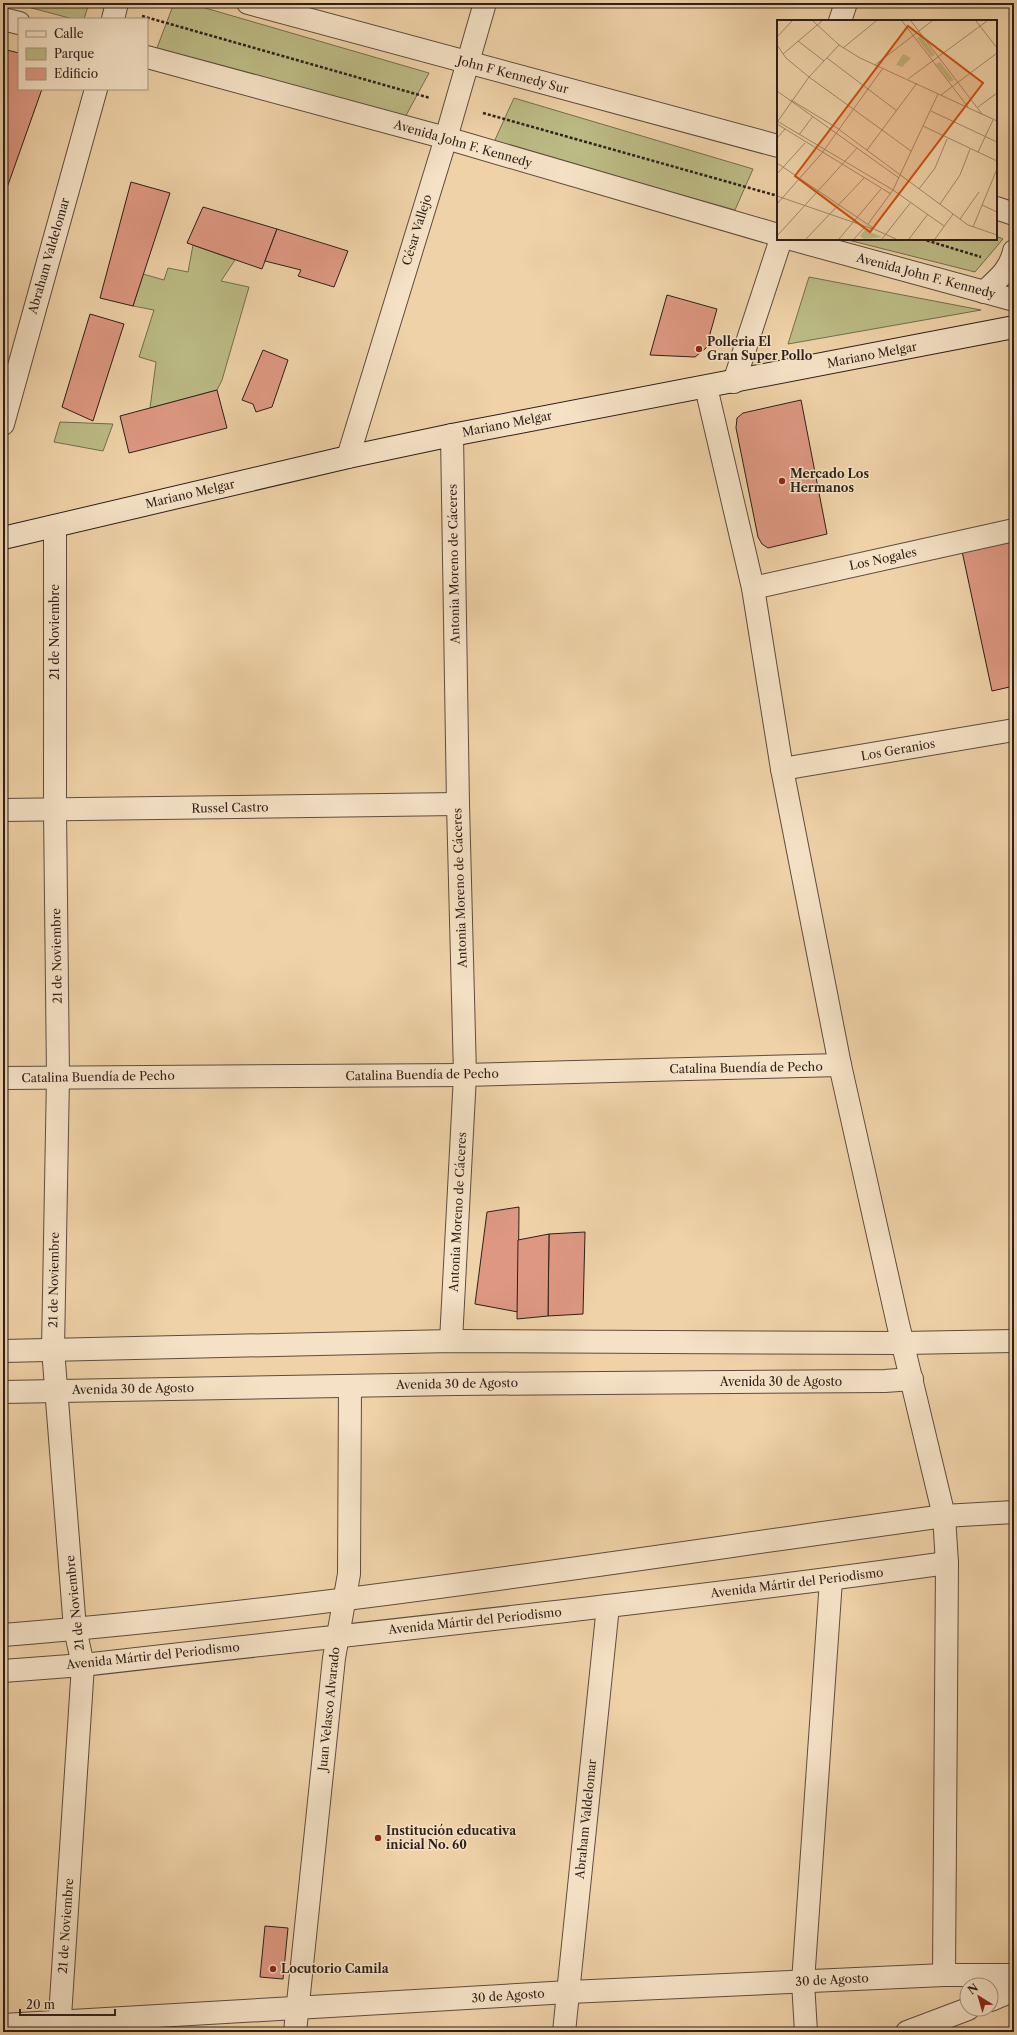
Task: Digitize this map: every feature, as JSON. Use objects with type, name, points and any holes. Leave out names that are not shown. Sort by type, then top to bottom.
[{"type":"street","points":[[113,18],[117,3]]},
{"type":"street","name":"John F Kennedy Sur","points":[[248,3],[777,146]]},
{"type":"street","name":"César Vallejo","points":[[348,457],[446,138],[485,3]]},
{"type":"street","points":[[840,20],[846,3]]},
{"type":"street","points":[[3,19],[18,23]]},
{"type":"street","name":"Avenida John F. Kennedy","points":[[148,58],[446,138],[777,235]]},
{"type":"street","name":"Abraham Valdelomar","points":[[3,424],[96,90]]},
{"type":"street","points":[[997,208],[1014,214]]},
{"type":"street","points":[[734,382],[781,240]]},
{"type":"street","name":"Avenida John F. Kennedy","points":[[795,240],[1014,300]]},
{"type":"street","points":[[984,292],[1004,273],[1012,258]]},
{"type":"street","name":"Mariano Melgar","points":[[3,538],[348,457],[452,435],[1014,327]]},
{"type":"street","points":[[706,387],[753,588],[782,769],[840,1065],[902,1343],[912,1379],[944,1516],[947,1563],[944,1975]]},
{"type":"street","name":"Antonia Moreno de Cáceres","points":[[451,1341],[465,1075],[458,804],[452,435]]},
{"type":"street","name":"21 de Noviembre","points":[[55,526],[55,811],[58,1077],[53,1349],[75,1629],[82,1665],[60,2028]]},
{"type":"street","name":"Los Nogales","points":[[753,588],[1014,530]]},
{"type":"street","name":"Los Geranios","points":[[782,769],[1014,730]]},
{"type":"street","name":"Russel Castro","points":[[3,810],[55,811],[458,804]]},
{"type":"street","name":"Catalina Buendía de Pecho","points":[[3,1078],[465,1075],[840,1065]]},
{"type":"street","points":[[3,1352],[53,1349],[451,1341],[902,1343],[1014,1340]]},
{"type":"street","name":"Avenida 30 de Agosto","points":[[3,1392],[455,1384],[885,1381],[912,1379]]},
{"type":"street","name":"Juan Velasco Alvarado","points":[[295,2032],[334,1658],[349,1574],[350,1386]]},
{"type":"street","points":[[3,1635],[75,1629],[345,1599],[944,1516],[1014,1512]]},
{"type":"street","name":"Avenida Mártir del Periodismo","points":[[3,1671],[82,1665],[608,1606],[831,1580],[947,1563]]},
{"type":"street","points":[[806,2032],[803,1982],[831,1580]]},
{"type":"street","name":"Abraham Valdelomar","points":[[564,2032],[608,1606]]},
{"type":"street","name":"30 de Agosto","points":[[3,2025],[60,2028],[298,2009],[569,1992],[944,1975],[1014,1975]]},
{"type":"street","points":[[999,1997],[1014,1990]]},
{"type":"street","points":[[907,2032],[940,2026],[959,2014]]},
{"type":"path","points":[[927,240],[1012,258]]},
{"type":"green space","points":[[13,3],[89,3],[84,18],[69,18]]},
{"type":"green space","points":[[174,3],[188,3],[429,73],[403,121],[157,48]]},
{"type":"green space","points":[[514,98],[753,169],[735,210],[494,142]]},
{"type":"green space","points":[[997,236],[1003,239],[975,272],[848,240],[997,240]]},
{"type":"green space","points":[[193,245],[235,260],[221,281],[249,287],[222,380],[217,390],[150,408],[156,362],[139,357],[154,310],[133,306],[143,274],[164,280],[168,268],[188,272]]},
{"type":"green space","points":[[809,277],[981,310],[788,344]]},
{"type":"green space","points":[[60,422],[113,424],[103,451],[54,442]]},
{"type":"building","points":[[3,49],[18,53],[18,90],[42,90],[3,199]]},
{"type":"building","points":[[131,182],[170,193],[133,306],[100,298]]},
{"type":"building","points":[[203,207],[277,229],[262,269],[187,243]]},
{"type":"building","points":[[277,229],[348,251],[334,287],[298,276],[301,270],[265,261]]},
{"type":"building","points":[[667,295],[717,309],[706,348],[695,357],[650,355]]},
{"type":"building","points":[[90,314],[124,324],[93,421],[62,407]]},
{"type":"building","points":[[263,350],[288,360],[272,407],[256,412],[253,404],[242,400]]},
{"type":"building","points":[[217,390],[227,428],[129,453],[120,416]]},
{"type":"building","name":"Mercado Los Hermanos","points":[[801,400],[827,534],[768,548],[762,544],[758,537],[736,428],[737,418],[743,413]]},
{"type":"building","points":[[1014,539],[1014,686],[992,691],[962,551]]},
{"type":"building","points":[[519,1207],[518,1312],[475,1304],[487,1212]]},
{"type":"building","points":[[585,1232],[583,1314],[548,1316],[549,1234]]},
{"type":"building","points":[[549,1234],[548,1316],[517,1319],[518,1240]]},
{"type":"building","points":[[265,1926],[288,1928],[283,1979],[260,1977]]},
{"type":"place","name":"Polleria El Gran Super Pollo","points":[[699,349]]},
{"type":"place","name":"Mercado Los Hermanos","points":[[782,481]]},
{"type":"place","name":"Institución educativa inicial No. 60","points":[[378,1838]]},
{"type":"place","name":"Locutorio Camila","points":[[273,1969]]}]
